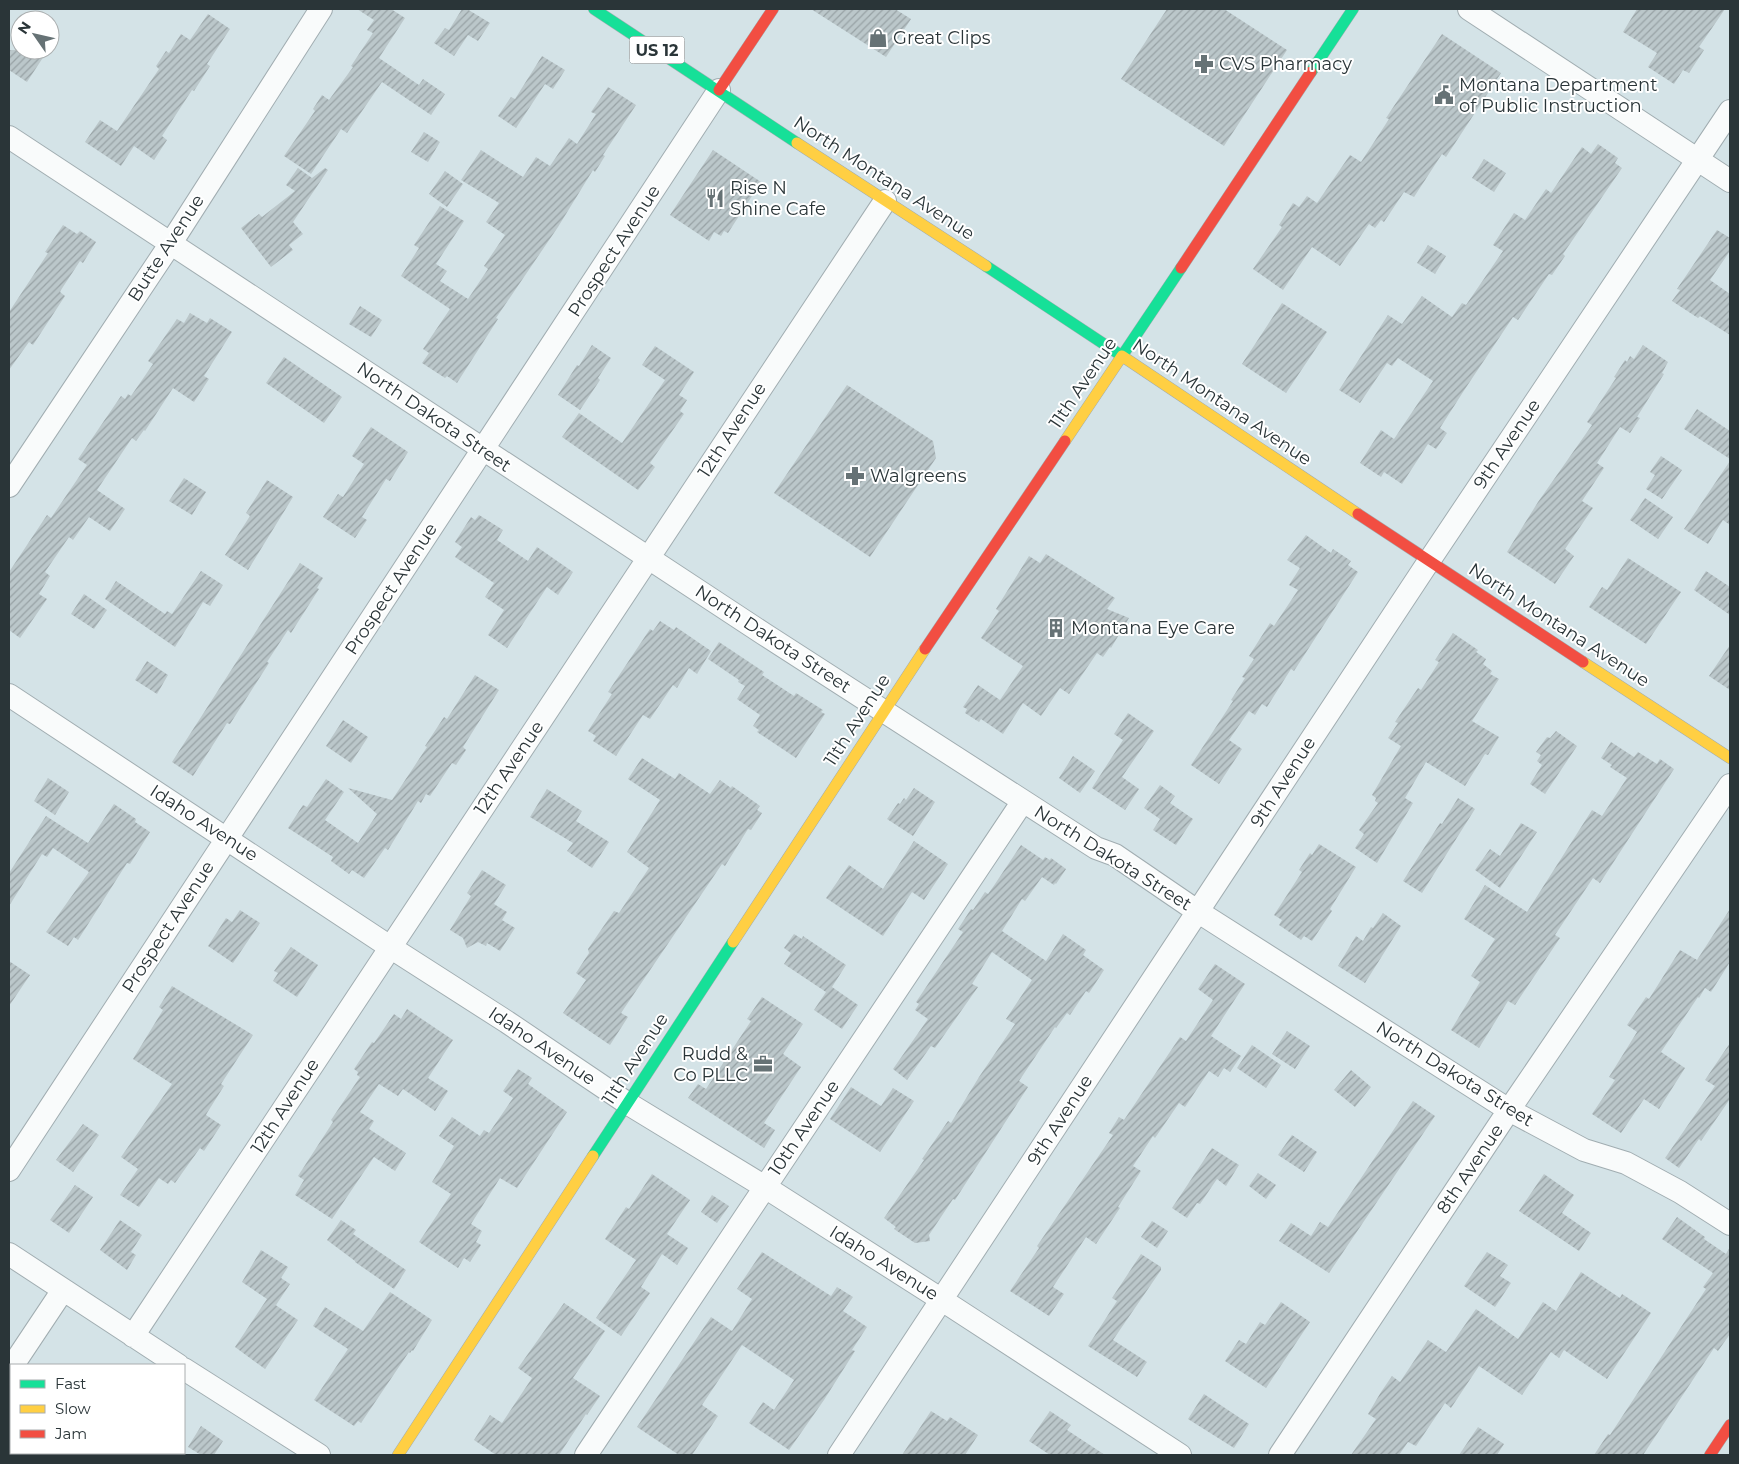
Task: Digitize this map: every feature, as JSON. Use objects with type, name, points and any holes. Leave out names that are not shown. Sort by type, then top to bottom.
[{"type":"main road","name":"North Montana Avenue","points":[[594,9],[1122,356],[1428,561],[1730,758]]},
{"type":"main road","name":"Prospect Avenue","points":[[719,90],[773,9]]},
{"type":"main road","name":"11th Avenue","points":[[398,1455],[884,711],[1353,9]]},
{"type":"main road","points":[[1710,1455],[1730,1425]]},
{"type":"street","name":"Butte Avenue","points":[[9,486],[171,243],[321,9]]},
{"type":"street","points":[[1469,9],[1730,181]]},
{"type":"street","name":"Prospect Avenue","points":[[9,1170],[719,90]]},
{"type":"street","name":"9th Avenue","points":[[839,1455],[1428,561],[1730,111]]},
{"type":"street","name":"North Dakota Street","points":[[9,136],[648,558],[1096,848],[1115,856],[1197,911],[1508,1110],[1584,1150],[1626,1163],[1680,1192],[1730,1224]]},
{"type":"street","name":"12th Avenue","points":[[133,1336],[885,200]]},
{"type":"street","name":"Idaho Avenue","points":[[9,695],[627,1103],[765,1187],[1180,1455]]},
{"type":"street","name":"8th Avenue","points":[[1280,1455],[1508,1110],[1730,785]]},
{"type":"street","name":"10th Avenue","points":[[586,1455],[1023,801]]},
{"type":"street","points":[[9,1254],[176,1364]]},
{"type":"street","points":[[14,1364],[63,1290]]},
{"type":"street","points":[[185,1370],[319,1455]]},
{"type":"building","points":[[357,9],[391,9],[405,18],[379,58],[419,85],[423,79],[445,94],[431,115],[382,82],[347,133],[341,129],[311,174],[284,156],[315,111],[313,109],[322,95],[329,100],[353,67],[351,66],[373,33],[367,30],[374,20]]},
{"type":"building","points":[[462,9],[467,9],[490,23],[478,41],[468,35],[454,56],[434,43],[445,28],[449,30]]},
{"type":"building","points":[[811,9],[895,9],[911,19],[886,57]]},
{"type":"building","name":"CVS Pharmacy","points":[[1167,9],[1224,9],[1287,50],[1224,146],[1121,79]]},
{"type":"building","points":[[1637,9],[1725,9],[1699,47],[1704,50],[1689,73],[1683,70],[1674,84],[1648,67],[1657,53],[1623,32]]},
{"type":"building","points":[[208,14],[230,29],[207,64],[210,66],[162,136],[167,140],[154,160],[134,146],[121,166],[85,142],[100,120],[117,131],[159,69],[156,66],[166,51],[169,53],[181,34],[190,40]]},
{"type":"building","points":[[1442,34],[1501,73],[1446,157],[1442,154],[1414,197],[1404,192],[1384,222],[1381,220],[1375,228],[1369,224],[1340,266],[1312,247],[1283,290],[1253,269],[1282,227],[1279,225],[1293,203],[1299,207],[1307,196],[1317,203],[1350,155],[1361,162],[1389,119],[1386,118]]},
{"type":"building","points":[[9,50],[10,60],[41,60],[27,82],[9,70]]},
{"type":"building","points":[[542,56],[565,70],[553,89],[545,84],[516,128],[498,116],[511,97],[515,99]]},
{"type":"building","points":[[608,87],[636,105],[603,155],[605,156],[595,172],[593,170],[558,227],[496,318],[498,319],[457,383],[447,376],[445,378],[422,363],[429,353],[423,349],[450,309],[401,276],[419,248],[414,245],[440,206],[464,221],[436,264],[447,271],[440,281],[468,299],[488,269],[484,266],[505,235],[486,222],[499,203],[461,180],[481,150],[523,177],[536,157],[550,166],[569,138],[577,144],[596,114],[591,112]]},
{"type":"building","points":[[424,132],[440,142],[428,162],[411,152]]},
{"type":"building","points":[[1598,144],[1618,158],[1615,163],[1622,168],[1563,254],[1565,256],[1552,275],[1549,274],[1518,320],[1513,317],[1465,389],[1440,428],[1447,433],[1436,449],[1428,444],[1402,484],[1384,472],[1381,477],[1360,463],[1381,430],[1394,439],[1433,381],[1398,358],[1392,366],[1387,363],[1360,403],[1339,390],[1388,315],[1402,324],[1422,296],[1452,317],[1462,303],[1466,305],[1503,251],[1493,245],[1514,213],[1525,220],[1546,189],[1551,193],[1582,147],[1591,154]]},
{"type":"building","points":[[713,150],[761,182],[728,233],[724,231],[721,236],[714,232],[709,241],[670,215]]},
{"type":"building","points":[[1484,159],[1506,173],[1494,192],[1472,178]]},
{"type":"building","points":[[298,168],[312,178],[325,168],[328,170],[293,222],[303,234],[289,245],[293,250],[271,267],[241,228],[259,214],[262,217],[295,191],[286,185]]},
{"type":"building","points":[[445,171],[463,184],[447,207],[429,194]]},
{"type":"building","points":[[63,225],[77,234],[80,231],[96,242],[83,263],[80,261],[61,290],[60,292],[65,296],[33,345],[29,342],[9,370],[9,312],[48,253],[45,252]]},
{"type":"building","points":[[1717,230],[1730,238],[1730,251],[1710,280],[1730,294],[1730,335],[1700,316],[1698,318],[1672,301],[1680,290],[1677,289]]},
{"type":"building","points":[[1428,245],[1446,256],[1435,274],[1417,263]]},
{"type":"building","points":[[1282,303],[1327,332],[1286,393],[1242,364]]},
{"type":"building","points":[[360,306],[382,320],[371,337],[349,324]]},
{"type":"building","points":[[190,313],[207,323],[210,318],[232,332],[204,376],[209,379],[194,402],[173,388],[145,431],[136,441],[132,438],[97,490],[125,509],[110,531],[89,517],[73,540],[69,537],[45,572],[50,576],[39,594],[47,599],[20,638],[9,630],[9,572],[47,515],[51,518],[87,465],[78,459],[121,396],[125,399],[128,394],[131,396],[153,364],[148,361],[177,319],[184,323]]},
{"type":"building","points":[[592,345],[611,358],[598,378],[600,380],[580,410],[558,395]]},
{"type":"building","points":[[1643,345],[1668,362],[1662,373],[1664,374],[1637,417],[1640,418],[1630,433],[1620,427],[1597,463],[1604,468],[1582,501],[1593,508],[1565,549],[1574,556],[1555,584],[1507,552],[1538,502],[1592,425],[1587,422],[1616,378],[1614,377],[1625,360],[1627,362],[1630,356],[1634,359]]},
{"type":"building","points":[[655,346],[694,372],[679,395],[687,400],[680,411],[684,414],[650,463],[655,467],[638,490],[562,437],[579,413],[622,443],[665,380],[642,365]]},
{"type":"building","points":[[284,357],[342,397],[324,423],[266,383]]},
{"type":"building","name":"Walgreens","points":[[847,385],[933,441],[936,458],[870,557],[774,493]]},
{"type":"building","points":[[1697,409],[1730,431],[1730,459],[1684,429]]},
{"type":"building","points":[[371,427],[408,452],[390,481],[386,479],[362,517],[367,520],[355,538],[323,517],[338,494],[343,497],[364,464],[352,456]]},
{"type":"building","points":[[1661,456],[1682,470],[1662,499],[1646,489],[1655,475],[1650,472]]},
{"type":"building","points":[[1730,461],[1730,525],[1723,520],[1708,544],[1684,529]]},
{"type":"building","points":[[184,478],[206,492],[192,515],[169,501]]},
{"type":"building","points":[[267,480],[293,497],[248,570],[225,555],[250,516],[246,513]]},
{"type":"building","points":[[1645,498],[1673,517],[1658,539],[1630,520]]},
{"type":"building","points":[[479,515],[503,530],[497,540],[528,561],[537,547],[573,572],[558,595],[547,587],[507,648],[488,635],[504,610],[485,597],[494,583],[455,557],[462,547],[455,542],[471,517],[475,520]]},
{"type":"building","points":[[1306,535],[1331,553],[1333,549],[1351,561],[1348,565],[1358,572],[1294,671],[1291,669],[1267,707],[1262,704],[1255,715],[1249,711],[1229,740],[1242,749],[1219,784],[1191,765],[1233,701],[1231,700],[1245,678],[1242,677],[1254,659],[1249,656],[1270,623],[1274,626],[1298,590],[1289,585],[1300,568],[1287,560]]},
{"type":"building","name":"Montana Eye Care","points":[[1046,554],[1115,598],[1107,609],[1129,618],[1111,648],[1103,657],[1097,653],[1069,694],[1060,688],[1041,716],[1023,703],[1003,734],[981,719],[979,722],[965,713],[967,709],[963,707],[978,685],[1000,700],[1023,666],[981,638],[999,611],[996,609],[1029,556],[1040,563]]},
{"type":"building","points":[[1628,558],[1681,592],[1646,644],[1589,607],[1602,587],[1607,590]]},
{"type":"building","points":[[300,563],[323,578],[317,588],[319,589],[291,633],[288,630],[230,724],[227,723],[193,776],[172,762]]},
{"type":"building","points":[[201,571],[223,585],[210,606],[203,602],[175,647],[105,599],[116,581],[165,614],[167,611],[172,614]]},
{"type":"building","points":[[1706,571],[1730,587],[1730,615],[1694,590]]},
{"type":"building","points":[[84,594],[107,610],[94,629],[71,614]]},
{"type":"building","points":[[660,621],[674,630],[676,627],[711,651],[697,674],[689,668],[677,688],[673,685],[650,719],[643,715],[616,756],[593,741],[596,736],[588,731],[612,694],[608,692],[650,629],[653,631]]},
{"type":"building","points":[[1453,633],[1478,650],[1476,652],[1486,659],[1483,664],[1492,671],[1490,674],[1499,679],[1472,721],[1499,737],[1488,755],[1485,754],[1465,786],[1426,762],[1405,798],[1413,803],[1377,863],[1355,848],[1364,834],[1359,830],[1378,803],[1372,795],[1401,746],[1388,738],[1398,723],[1395,722],[1418,688],[1421,690],[1439,662],[1435,660]]},
{"type":"building","points":[[719,642],[764,672],[762,675],[794,696],[796,693],[823,710],[821,712],[825,714],[796,758],[757,732],[759,730],[753,726],[760,715],[737,699],[745,686],[708,659]]},
{"type":"building","points":[[1730,645],[1730,690],[1709,676]]},
{"type":"building","points":[[147,661],[168,675],[157,694],[135,680]]},
{"type":"building","points":[[475,675],[499,690],[463,747],[466,750],[456,765],[452,763],[430,796],[426,794],[421,803],[418,801],[388,850],[385,848],[364,878],[352,870],[349,874],[331,861],[333,857],[288,828],[303,805],[307,807],[326,779],[344,792],[325,820],[358,843],[377,814],[348,788],[392,800],[427,747],[425,746],[444,717],[447,719]]},
{"type":"building","points":[[1128,713],[1154,731],[1122,777],[1139,789],[1125,810],[1092,788],[1123,740],[1114,734]]},
{"type":"building","points":[[343,720],[368,737],[351,763],[326,746]]},
{"type":"building","points":[[1556,731],[1577,746],[1545,794],[1530,784],[1542,765],[1537,761],[1541,755],[1536,752],[1547,737],[1550,738]]},
{"type":"building","points":[[1611,742],[1634,757],[1638,752],[1657,764],[1660,759],[1674,769],[1600,883],[1593,878],[1555,935],[1560,938],[1515,1005],[1508,1001],[1479,1048],[1451,1030],[1480,982],[1471,976],[1495,939],[1464,919],[1485,885],[1527,912],[1592,810],[1602,816],[1627,778],[1610,767],[1612,765],[1601,758]]},
{"type":"building","points":[[1073,756],[1095,771],[1080,793],[1059,778]]},
{"type":"building","points":[[642,758],[675,779],[679,773],[710,794],[720,780],[731,788],[732,786],[760,806],[757,810],[762,813],[751,830],[748,829],[725,866],[722,864],[621,1013],[628,1017],[610,1045],[563,1013],[586,980],[576,973],[589,953],[588,949],[614,911],[619,913],[649,868],[627,852],[660,800],[628,779]]},
{"type":"building","points":[[48,778],[69,792],[55,815],[34,801]]},
{"type":"building","points":[[1160,785],[1175,796],[1170,803],[1193,819],[1176,845],[1153,830],[1160,819],[1144,808]]},
{"type":"building","points":[[914,788],[935,802],[913,836],[887,819],[898,803],[900,804],[904,798],[906,800]]},
{"type":"building","points":[[547,789],[582,811],[576,821],[609,842],[592,868],[567,851],[573,843],[530,817]]},
{"type":"building","points":[[1458,798],[1475,809],[1422,893],[1403,881]]},
{"type":"building","points":[[114,804],[136,819],[135,822],[150,832],[130,864],[127,863],[78,940],[74,937],[68,946],[46,932],[89,872],[53,848],[47,857],[42,854],[9,906],[9,873],[46,816],[88,843]]},
{"type":"building","points":[[1521,823],[1537,832],[1500,888],[1475,870],[1490,849],[1500,856]]},
{"type":"building","points":[[914,841],[948,864],[924,900],[912,892],[883,936],[826,898],[849,865],[883,889]]},
{"type":"building","points":[[1319,844],[1356,867],[1330,909],[1332,911],[1312,941],[1304,936],[1301,940],[1279,925],[1282,920],[1274,915],[1302,872],[1299,870],[1310,853],[1312,855]]},
{"type":"building","points":[[1021,845],[1043,860],[1045,857],[1050,860],[1051,858],[1066,869],[1054,885],[1042,877],[1025,901],[1022,899],[1002,931],[1046,961],[1063,934],[1086,950],[1083,955],[1104,970],[1089,993],[1086,991],[1070,1015],[1067,1013],[1055,1027],[1019,1081],[1028,1087],[955,1200],[953,1199],[929,1235],[930,1241],[915,1243],[894,1229],[896,1227],[884,1218],[948,1121],[951,1123],[1015,1024],[1006,1019],[1032,980],[992,952],[972,984],[978,987],[935,1048],[931,1046],[907,1080],[893,1069],[928,1019],[915,1010],[919,1004],[916,1002],[963,932],[958,929],[971,909],[973,910],[985,892],[988,894]]},
{"type":"building","points":[[482,870],[506,885],[494,904],[507,912],[502,920],[515,928],[500,951],[487,943],[486,946],[478,942],[467,948],[463,938],[450,930],[471,896],[467,893]]},
{"type":"building","points":[[1730,909],[1730,962],[1711,992],[1705,988],[1698,997],[1661,1052],[1685,1068],[1659,1109],[1644,1099],[1621,1133],[1592,1114],[1615,1080],[1609,1077],[1637,1032],[1627,1025],[1646,997],[1649,999],[1680,950],[1697,960]]},
{"type":"building","points":[[240,910],[260,923],[233,963],[208,946],[226,918],[232,922]]},
{"type":"building","points":[[1383,913],[1401,926],[1365,983],[1338,966],[1356,936],[1363,941],[1371,927],[1373,928]]},
{"type":"building","points":[[794,934],[802,939],[803,936],[846,965],[832,987],[858,1005],[842,1029],[814,1010],[826,992],[784,964],[791,953],[784,948]]},
{"type":"building","points":[[291,947],[318,965],[297,997],[273,981],[278,973],[274,971]]},
{"type":"building","points":[[9,961],[30,975],[9,1006]]},
{"type":"building","points":[[1215,964],[1245,984],[1211,1036],[1241,1056],[1230,1072],[1224,1068],[1218,1077],[1209,1071],[1185,1107],[1179,1103],[1155,1138],[1153,1136],[1133,1166],[1141,1171],[1118,1207],[1120,1208],[1096,1244],[1086,1237],[1053,1287],[1064,1294],[1049,1316],[1010,1291],[1039,1248],[1037,1246],[1113,1135],[1109,1133],[1119,1117],[1124,1120],[1180,1037],[1186,1041],[1213,1000],[1198,989]]},
{"type":"building","points":[[172,986],[253,1035],[221,1084],[224,1086],[206,1115],[221,1125],[204,1151],[200,1148],[175,1183],[171,1180],[168,1184],[159,1178],[139,1207],[120,1195],[138,1169],[121,1157],[172,1084],[133,1059],[163,1010],[159,1007]]},
{"type":"building","points":[[762,997],[803,1024],[783,1054],[801,1067],[764,1123],[775,1130],[764,1148],[688,1098],[698,1084],[706,1089],[751,1021],[747,1019]]},
{"type":"building","points":[[407,1009],[453,1040],[428,1078],[448,1091],[435,1111],[403,1089],[398,1096],[379,1084],[360,1112],[374,1121],[369,1129],[406,1153],[395,1171],[374,1157],[332,1219],[295,1195],[304,1180],[298,1176],[333,1122],[331,1120],[360,1077],[354,1069],[394,1014],[401,1019]]},
{"type":"building","points":[[1287,1031],[1310,1046],[1295,1069],[1272,1054]]},
{"type":"building","points":[[1730,1043],[1730,1099],[1701,1141],[1699,1139],[1679,1168],[1665,1158],[1715,1086],[1705,1080]]},
{"type":"building","points":[[1252,1045],[1281,1065],[1266,1088],[1237,1068]]},
{"type":"building","points":[[518,1069],[532,1078],[528,1084],[567,1112],[517,1188],[500,1178],[471,1224],[482,1231],[476,1242],[481,1245],[470,1262],[464,1258],[458,1268],[419,1242],[451,1194],[432,1182],[454,1146],[439,1136],[452,1117],[480,1136],[484,1130],[489,1133],[513,1098],[503,1091]]},
{"type":"building","points":[[1351,1070],[1371,1087],[1355,1107],[1334,1090]]},
{"type":"building","points":[[851,1087],[881,1106],[893,1088],[914,1101],[880,1152],[830,1119]]},
{"type":"building","points":[[1413,1101],[1435,1116],[1329,1273],[1279,1241],[1291,1223],[1311,1236],[1320,1222],[1328,1227]]},
{"type":"building","points":[[83,1124],[99,1135],[73,1172],[56,1160]]},
{"type":"building","points":[[1292,1135],[1317,1152],[1304,1172],[1278,1155]]},
{"type":"building","points":[[1212,1148],[1239,1165],[1226,1186],[1217,1179],[1200,1204],[1197,1203],[1187,1218],[1172,1208]]},
{"type":"building","points":[[1258,1173],[1276,1185],[1266,1199],[1249,1186]]},
{"type":"building","points":[[652,1174],[690,1200],[667,1234],[688,1248],[677,1265],[662,1254],[641,1287],[650,1293],[621,1336],[596,1318],[636,1260],[605,1239],[626,1207],[629,1209]]},
{"type":"building","points":[[1544,1174],[1574,1195],[1562,1213],[1591,1233],[1579,1251],[1519,1211]]},
{"type":"building","points":[[75,1185],[93,1197],[69,1233],[50,1220]]},
{"type":"building","points":[[712,1195],[729,1206],[717,1223],[701,1212]]},
{"type":"building","points":[[1677,1217],[1726,1254],[1730,1247],[1730,1334],[1718,1351],[1714,1348],[1643,1455],[1594,1455],[1608,1434],[1610,1435],[1706,1289],[1703,1287],[1713,1273],[1662,1239]]},
{"type":"building","points":[[120,1220],[142,1235],[131,1252],[136,1255],[127,1270],[100,1250]]},
{"type":"building","points":[[341,1220],[356,1230],[353,1234],[406,1270],[394,1289],[327,1240]]},
{"type":"building","points":[[1152,1221],[1168,1231],[1157,1248],[1141,1237]]},
{"type":"building","points":[[261,1250],[288,1267],[281,1278],[290,1284],[276,1305],[274,1304],[298,1320],[265,1369],[235,1347],[267,1299],[242,1282]]},
{"type":"building","points":[[762,1252],[831,1296],[837,1287],[853,1297],[843,1311],[867,1327],[852,1350],[855,1351],[824,1400],[789,1450],[749,1423],[763,1402],[774,1410],[794,1380],[742,1345],[702,1405],[718,1416],[692,1455],[679,1455],[637,1427],[711,1317],[732,1331],[752,1299],[737,1289]]},
{"type":"building","points":[[1487,1252],[1508,1265],[1500,1276],[1511,1283],[1495,1307],[1464,1286]]},
{"type":"building","points":[[1141,1254],[1161,1267],[1161,1270],[1113,1340],[1147,1362],[1137,1377],[1088,1346],[1117,1301],[1112,1298]]},
{"type":"building","points":[[1581,1272],[1620,1298],[1622,1294],[1651,1313],[1607,1379],[1564,1350],[1559,1358],[1551,1352],[1522,1395],[1479,1366],[1451,1408],[1445,1403],[1416,1446],[1408,1442],[1399,1455],[1351,1455],[1376,1419],[1368,1414],[1381,1392],[1392,1376],[1400,1382],[1428,1340],[1446,1352],[1476,1309],[1518,1339],[1543,1302],[1556,1311]]},
{"type":"building","points":[[390,1292],[432,1320],[413,1351],[409,1352],[361,1423],[358,1421],[354,1426],[314,1400],[348,1349],[313,1326],[325,1307],[363,1331]]},
{"type":"building","points":[[1281,1302],[1310,1322],[1266,1388],[1225,1361],[1239,1340],[1246,1344],[1260,1322],[1265,1325]]},
{"type":"building","points":[[564,1303],[605,1331],[573,1378],[600,1396],[559,1455],[496,1455],[474,1440],[490,1415],[502,1423],[532,1378],[518,1368]]},
{"type":"building","points":[[1204,1394],[1249,1424],[1234,1448],[1188,1419]]},
{"type":"building","points":[[931,1411],[947,1421],[950,1417],[978,1435],[965,1455],[902,1455]]},
{"type":"building","points":[[1050,1411],[1071,1425],[1067,1430],[1105,1455],[1050,1455],[1029,1441]]},
{"type":"building","points":[[201,1426],[223,1441],[214,1455],[201,1455],[188,1447]]},
{"type":"building","points":[[1478,1427],[1504,1444],[1497,1455],[1459,1455]]},
{"type":"traffic: fast","points":[[594,9],[797,143]]},
{"type":"traffic: fast","points":[[1311,72],[1353,9]]},
{"type":"traffic: fast","points":[[986,266],[1122,356],[1181,268]]},
{"type":"traffic: fast","points":[[593,1156],[733,942]]},
{"type":"traffic: slow","points":[[797,143],[986,266]]},
{"type":"traffic: slow","points":[[1065,441],[1122,356],[1358,514]]},
{"type":"traffic: slow","points":[[733,942],[925,649]]},
{"type":"traffic: slow","points":[[1583,662],[1730,758]]},
{"type":"traffic: slow","points":[[398,1455],[593,1156]]},
{"type":"traffic: jam","points":[[719,90],[773,9]]},
{"type":"traffic: jam","points":[[1181,268],[1311,72]]},
{"type":"traffic: jam","points":[[925,649],[1065,441]]},
{"type":"traffic: jam","points":[[1358,514],[1583,662]]},
{"type":"traffic: jam","points":[[1710,1455],[1730,1425]]},
{"type":"place","name":"Great Clips","points":[[878,38]]},
{"type":"place","name":"CVS Pharmacy","points":[[1204,64]]},
{"type":"place","name":"Montana Department of Public Instruction","points":[[1444,95]]},
{"type":"place","name":"Rise N Shine Cafe","points":[[715,198]]},
{"type":"place","name":"Walgreens","points":[[855,476]]},
{"type":"place","name":"Montana Eye Care","points":[[1056,628]]},
{"type":"place","name":"Rudd & Co PLLC","points":[[763,1064]]}]
